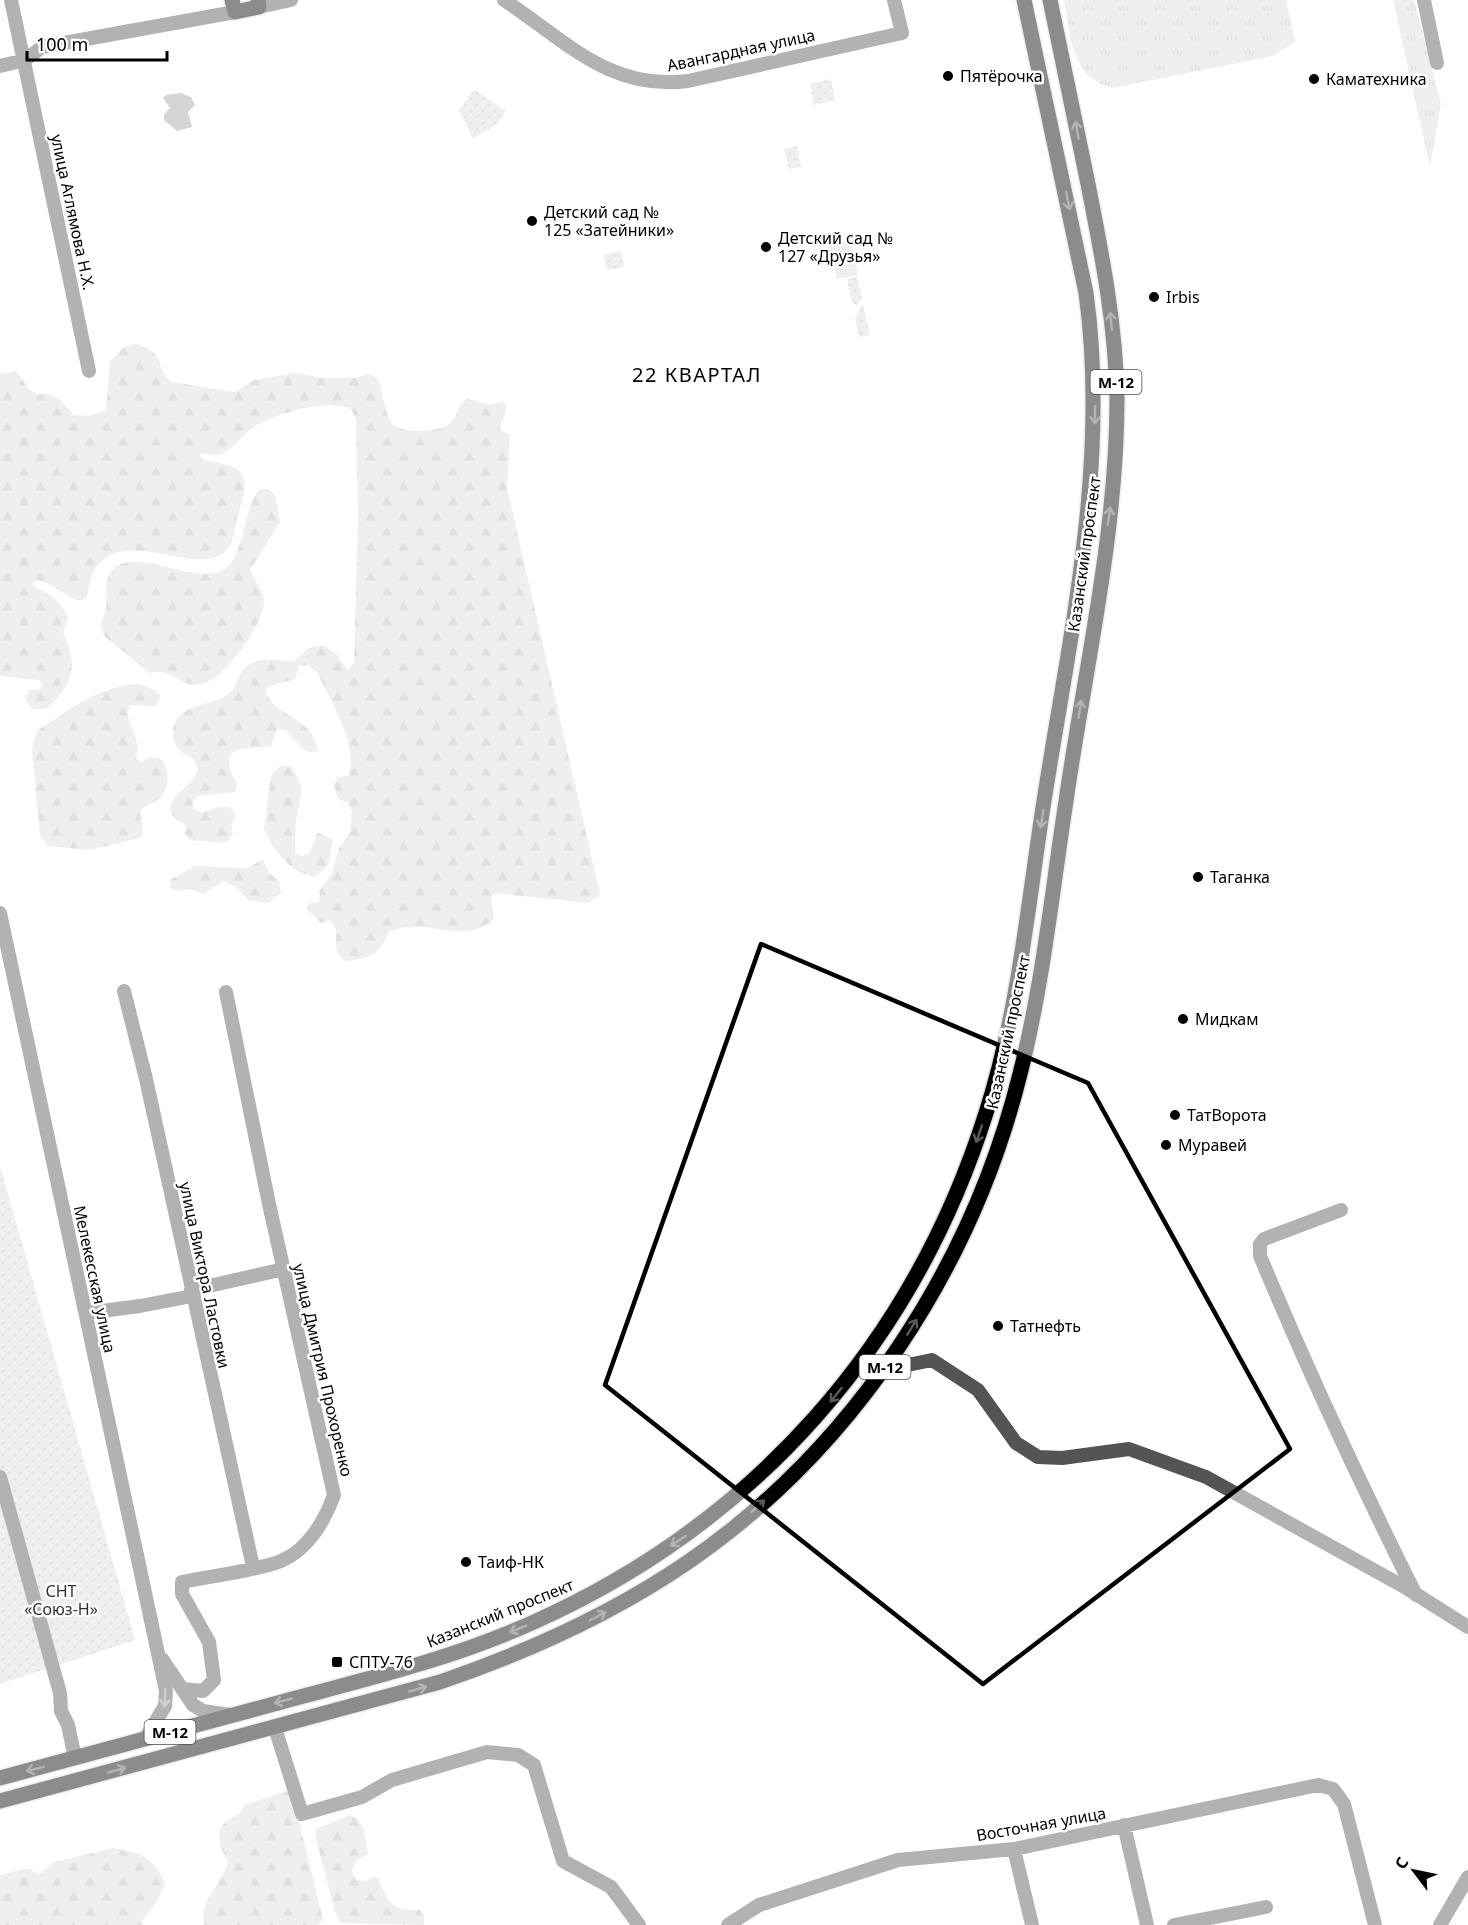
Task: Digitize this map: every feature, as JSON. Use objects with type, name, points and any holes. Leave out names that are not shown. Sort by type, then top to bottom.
[{"type":"main road","name":"Казанский проспект","points":[[0,1778],[430,1662],[524,1627],[590,1595],[680,1540],[726,1505],[800,1436],[831,1401],[892,1318],[922,1268],[948,1217],[982,1124],[1009,1022],[1088,505],[1094,439],[1095,391],[1092,338],[1075,229],[1024,0]]},
{"type":"main road","name":"Казанский проспект","points":[[0,1801],[440,1682],[494,1664],[590,1620],[647,1588],[709,1546],[774,1492],[846,1419],[911,1329],[944,1274],[968,1224],[1006,1122],[1020,1075],[1043,960],[1111,504],[1116,447],[1117,393],[1103,262],[1050,0]]},
{"type":"main road","points":[[234,6],[259,4]]},
{"type":"main road","points":[[1050,761],[1059,752],[1066,753],[1071,766]]},
{"type":"street","name":"улица Аглямова Н.Х.","points":[[11,0],[89,370]]},
{"type":"street","points":[[259,4],[291,0]]},
{"type":"street","name":"Авангардная улица","points":[[504,0],[598,66],[621,76],[660,83],[688,81],[902,33],[894,0]]},
{"type":"street","points":[[1424,0],[1437,63]]},
{"type":"street","points":[[0,66],[25,60],[42,47],[234,6]]},
{"type":"street","points":[[19,32],[42,47]]},
{"type":"street","name":"Мелекесская улица","points":[[0,913],[166,1691],[165,1706],[145,1738]]},
{"type":"street","name":"улица Виктора Ластовки","points":[[124,991],[146,1079],[191,1293],[253,1567]]},
{"type":"street","name":"улица Дмитрия Прохоренко","points":[[182,1689],[203,1691],[214,1680],[209,1642],[182,1594],[182,1582],[282,1561],[305,1543],[325,1520],[334,1495],[226,992]]},
{"type":"street","points":[[1341,1210],[1264,1239],[1260,1244],[1260,1256],[1361,1484],[1416,1594]]},
{"type":"street","points":[[86,1313],[140,1306],[284,1269]]},
{"type":"street","points":[[883,1370],[932,1360],[978,1390],[1016,1443],[1038,1457],[1062,1458],[1129,1449],[1206,1476],[1416,1594],[1468,1627]]},
{"type":"street","points":[[0,1477],[60,1693],[61,1711],[68,1725],[75,1758]]},
{"type":"street","points":[[158,1652],[193,1705],[202,1711],[230,1715]]},
{"type":"street","points":[[275,1728],[302,1814],[362,1797],[392,1780],[487,1752],[518,1755],[534,1765],[563,1861],[610,1887],[639,1925]]},
{"type":"street","name":"Восточная улица","points":[[728,1925],[759,1905],[898,1860],[1014,1849],[1318,1785],[1333,1790],[1344,1804],[1375,1925]]},
{"type":"street","points":[[1124,1825],[1147,1925]]},
{"type":"street","points":[[1014,1849],[1032,1925]]},
{"type":"street","points":[[1440,1925],[1468,1877]]},
{"type":"street","points":[[1174,1925],[1266,1907]]},
{"type":"highlighted area","points":[[761,944],[1088,1083],[1290,1449],[983,1684],[605,1385]]},
{"type":"green space","points":[[1064,0],[1286,0],[1295,42],[1273,56],[1112,88],[1098,83],[1081,65],[1071,41]]},
{"type":"green space","points":[[1393,0],[1414,0],[1441,104],[1430,167]]},
{"type":"green space","points":[[831,79],[835,100],[814,105],[810,84]]},
{"type":"green space","points":[[474,89],[506,111],[496,125],[473,138],[459,111]]},
{"type":"green space","points":[[797,146],[801,167],[789,169],[784,149]]},
{"type":"green space","points":[[850,237],[858,275],[837,279],[829,242]]},
{"type":"green space","points":[[621,251],[624,267],[607,270],[604,255]]},
{"type":"green space","points":[[857,277],[862,298],[857,306],[852,302],[847,279]]},
{"type":"green space","points":[[863,304],[870,335],[859,337],[855,318]]},
{"type":"green space","points":[[135,344],[145,347],[156,356],[163,372],[172,382],[235,392],[254,380],[295,373],[324,378],[356,378],[367,374],[374,376],[379,381],[385,408],[391,422],[402,429],[419,431],[444,427],[452,421],[461,404],[468,399],[491,405],[502,401],[506,404],[500,430],[510,435],[507,488],[600,894],[588,903],[495,893],[491,897],[494,919],[484,926],[464,931],[420,927],[401,928],[390,931],[378,950],[368,957],[346,961],[337,951],[334,924],[329,920],[321,923],[307,909],[309,903],[317,903],[319,892],[332,873],[339,848],[350,832],[352,812],[348,803],[338,799],[334,785],[338,777],[348,776],[351,765],[347,738],[336,709],[317,672],[308,665],[299,666],[295,679],[267,687],[266,694],[280,709],[303,724],[315,740],[318,751],[307,752],[285,730],[277,729],[271,746],[236,750],[229,756],[230,771],[237,783],[234,792],[198,796],[192,801],[194,809],[202,813],[219,807],[230,807],[236,815],[231,824],[233,835],[227,842],[191,841],[185,834],[186,825],[175,818],[171,812],[172,801],[192,781],[198,770],[193,758],[183,753],[174,741],[174,725],[185,711],[227,695],[242,672],[258,661],[293,662],[309,648],[324,645],[337,655],[348,670],[354,663],[358,519],[356,419],[351,409],[328,405],[285,413],[250,430],[222,454],[199,454],[203,460],[231,466],[243,477],[245,487],[243,498],[233,538],[228,548],[216,557],[200,559],[142,551],[124,551],[107,557],[94,571],[86,598],[80,601],[49,584],[36,580],[33,583],[34,586],[54,599],[68,617],[63,633],[71,655],[71,674],[62,692],[46,709],[32,709],[25,699],[29,690],[41,689],[42,684],[39,680],[0,676],[0,374],[16,371],[29,389],[38,394],[50,394],[60,400],[74,415],[90,416],[106,410],[110,362],[124,347]]},
{"type":"green space","points":[[259,489],[267,489],[275,494],[280,522],[250,570],[261,590],[264,603],[250,637],[221,673],[202,684],[194,685],[165,672],[150,673],[105,637],[100,626],[106,608],[106,585],[111,572],[121,564],[133,562],[199,573],[213,573],[225,569],[236,554],[250,508]]},
{"type":"green space","points":[[139,684],[157,691],[161,696],[156,706],[130,706],[127,713],[138,746],[136,759],[142,762],[151,757],[161,759],[168,778],[164,794],[140,812],[143,833],[140,838],[89,850],[49,846],[40,836],[32,749],[37,731],[97,694],[110,689]]},
{"type":"green space","points":[[280,766],[291,766],[301,787],[295,852],[301,856],[310,853],[317,832],[333,840],[328,865],[316,876],[307,875],[291,867],[273,846],[264,830],[271,776]]},
{"type":"green space","points":[[263,859],[269,873],[279,881],[281,893],[268,903],[248,900],[236,887],[223,881],[204,894],[189,889],[176,891],[170,887],[170,880],[195,866],[248,868]]},
{"type":"green space","name":"СНТ «Союз-Н»","points":[[0,1166],[135,1640],[0,1684]]},
{"type":"green space","points":[[286,1791],[293,1797],[323,1919],[318,1925],[204,1925],[205,1907],[226,1869],[228,1860],[219,1835],[223,1825],[240,1812],[245,1805]]},
{"type":"green space","points":[[349,1815],[357,1818],[364,1830],[368,1854],[356,1861],[352,1871],[355,1879],[365,1882],[372,1877],[378,1878],[392,1904],[403,1909],[420,1910],[424,1916],[424,1925],[341,1923],[335,1912],[315,1835],[317,1829]]},
{"type":"green space","points":[[113,1848],[145,1857],[155,1866],[165,1883],[158,1900],[142,1921],[143,1925],[0,1925],[0,1875],[28,1868],[39,1875],[55,1862]]},
{"type":"shaded area","points":[[181,93],[191,97],[195,105],[188,112],[192,127],[177,131],[164,120],[164,114],[170,108],[163,98],[166,95]]},
{"type":"place","name":"Пятёрочка","points":[[948,76]]},
{"type":"place","name":"Каматехника","points":[[1314,79]]},
{"type":"place","name":"Детский сад № 125 «Затейники»","points":[[532,221]]},
{"type":"place","name":"Детский сад № 127 «Друзья»","points":[[766,247]]},
{"type":"place","name":"Irbis","points":[[1154,297]]},
{"type":"place","name":"Таганка","points":[[1198,877]]},
{"type":"place","name":"Мидкам","points":[[1183,1019]]},
{"type":"place","name":"ТатВорота","points":[[1175,1115]]},
{"type":"place","name":"Муравей","points":[[1166,1145]]},
{"type":"place","name":"Татнефть","points":[[998,1326]]},
{"type":"place","name":"Таиф-НК","points":[[466,1562]]},
{"type":"place","name":"СПТУ-76","points":[[337,1662]]},
{"type":"district","name":"22 КВАРТАЛ","points":[[697,374]]}]
